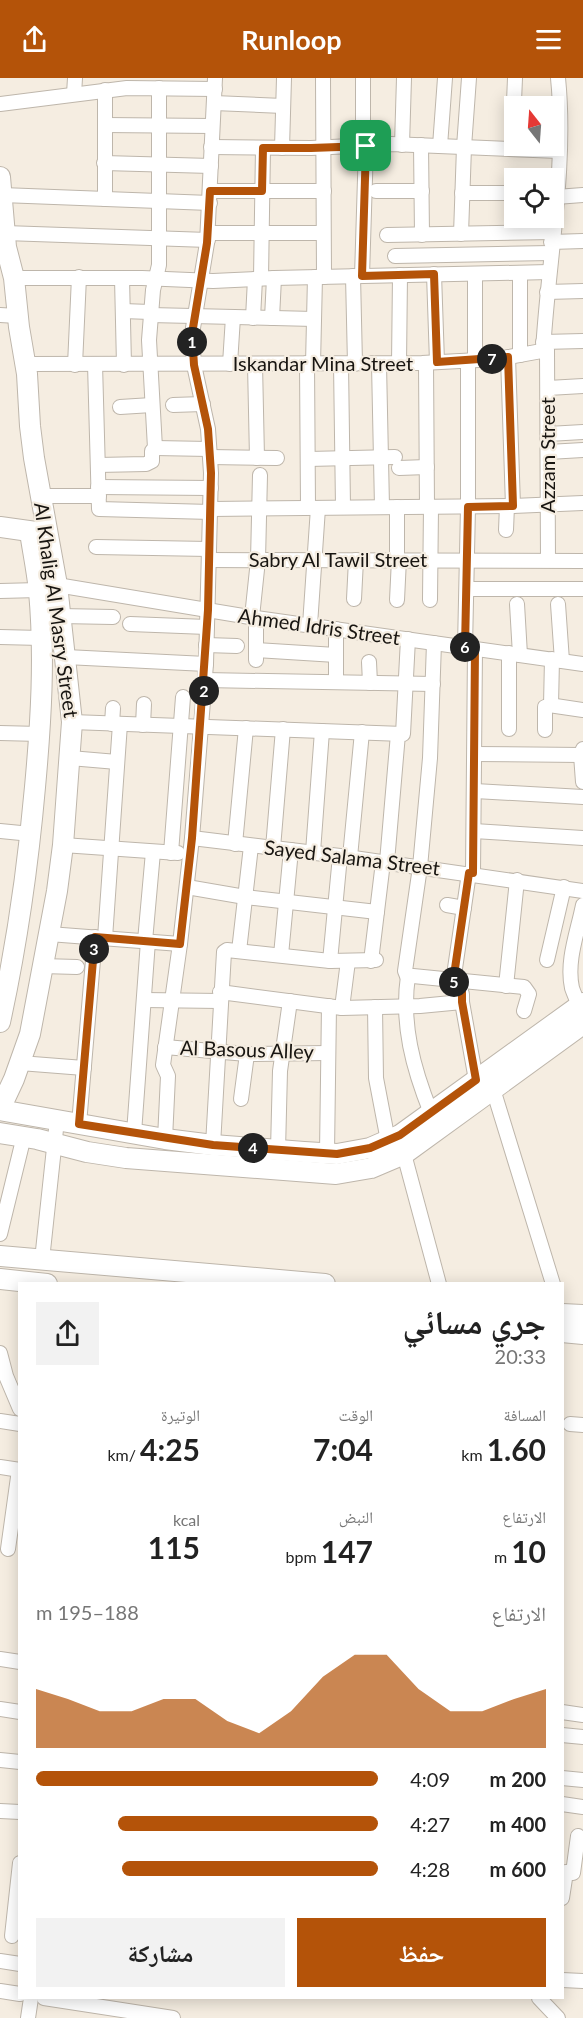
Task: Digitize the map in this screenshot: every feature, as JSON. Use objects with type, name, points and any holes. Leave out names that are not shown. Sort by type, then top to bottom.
[{"type":"main road","name":"Al Khalig Al Masry Street","points":[[0,1110],[11,1073],[30,1034],[49,934],[63,845],[72,722],[60,616],[48,588],[39,533],[41,496],[30,426],[26,364],[9,316],[14,278],[4,237],[1,186]]},
{"type":"main road","points":[[0,527],[39,533]]},
{"type":"main road","name":"Al Khalig Al Masry Street","points":[[0,1022],[19,929],[31,834],[40,734],[41,638],[48,588]]},
{"type":"main road","points":[[0,1133],[126,1158],[336,1174],[371,1168],[404,1154],[485,1085],[582,1018]]},
{"type":"main road","points":[[0,1110],[165,1139],[213,1145],[337,1154],[370,1148],[388,1141],[432,1113],[485,1085]]},
{"type":"main road","points":[[0,1256],[302,1282]]},
{"type":"main road","points":[[0,1267],[172,1282]]},
{"type":"main road","points":[[0,1279],[28,1282]]},
{"type":"main road","points":[[0,1291],[18,1293]]},
{"type":"main road","points":[[564,1314],[583,1315]]},
{"type":"main road","points":[[564,1332],[583,1334]]},
{"type":"street","points":[[74,94],[75,78]]},
{"type":"street","points":[[282,148],[284,78]]},
{"type":"street","points":[[310,626],[315,560],[308,459],[310,364],[323,232],[324,78]]},
{"type":"street","points":[[343,507],[348,364],[358,276],[365,146],[363,78]]},
{"type":"street","points":[[402,145],[404,78]]},
{"type":"street","points":[[440,146],[445,78]]},
{"type":"street","points":[[461,234],[469,78]]},
{"type":"street","points":[[514,96],[515,78]]},
{"type":"street","name":"Azzam Street","points":[[558,78],[558,96]]},
{"type":"street","points":[[0,104],[74,94],[109,86],[215,83],[208,237],[192,334],[194,365],[203,404],[211,488],[206,664],[187,887],[163,1065],[168,1076],[165,1139]]},
{"type":"street","points":[[98,465],[146,464],[152,461],[152,451],[155,448],[149,365],[150,314],[157,279],[160,238],[161,126],[154,85]]},
{"type":"street","points":[[105,199],[105,125],[109,86]]},
{"type":"street","points":[[214,104],[283,106]]},
{"type":"street","points":[[105,125],[212,126]]},
{"type":"street","points":[[422,145],[422,235]]},
{"type":"street","points":[[211,147],[422,145],[504,149]]},
{"type":"street","points":[[263,148],[263,278],[272,318]]},
{"type":"street","points":[[105,163],[211,166]]},
{"type":"street","points":[[1,186],[105,199],[160,201],[262,191],[324,191]]},
{"type":"street","points":[[376,191],[422,191]]},
{"type":"street","points":[[462,193],[504,193]]},
{"type":"street","points":[[564,194],[583,195]]},
{"type":"street","name":"Azzam Street","points":[[548,560],[548,387],[544,348],[553,228]]},
{"type":"street","points":[[4,237],[160,238],[323,232]]},
{"type":"street","points":[[387,235],[461,234],[552,242]]},
{"type":"street","points":[[399,363],[404,275],[402,256],[583,241]]},
{"type":"street","points":[[14,278],[79,277],[201,281],[549,272]]},
{"type":"street","points":[[506,530],[510,506],[514,356],[520,273]]},
{"type":"street","points":[[430,600],[431,560],[427,467],[434,274]]},
{"type":"street","points":[[475,274],[466,588],[475,791],[471,873],[464,908],[458,982],[485,1085],[552,1282]]},
{"type":"street","points":[[75,365],[79,277]]},
{"type":"street","points":[[122,278],[124,365]]},
{"type":"street","points":[[253,318],[263,278]]},
{"type":"street","points":[[547,292],[583,291]]},
{"type":"street","points":[[123,311],[314,320]]},
{"type":"street","points":[[230,364],[232,317]]},
{"type":"street","name":"Iskandar Mina Street","points":[[26,364],[431,363],[514,356],[583,340]]},
{"type":"street","points":[[95,364],[98,497]]},
{"type":"street","points":[[255,364],[257,458]]},
{"type":"street","points":[[379,364],[392,461],[382,507]]},
{"type":"street","points":[[548,387],[583,386]]},
{"type":"street","points":[[173,405],[203,404]]},
{"type":"street","points":[[120,407],[152,405]]},
{"type":"street","points":[[548,434],[583,432]]},
{"type":"street","points":[[155,448],[277,458]]},
{"type":"street","points":[[548,452],[583,450],[583,459]]},
{"type":"street","points":[[308,459],[343,458],[392,461],[427,467]]},
{"type":"street","points":[[260,475],[261,508],[254,618],[256,655],[336,655]]},
{"type":"street","points":[[98,497],[211,488]]},
{"type":"street","points":[[41,496],[98,497],[211,510],[468,507],[583,503]]},
{"type":"street","points":[[397,507],[397,600]]},
{"type":"street","name":"Sabry Al Tawil Street","points":[[96,547],[258,560],[583,561]]},
{"type":"street","points":[[354,599],[356,560]]},
{"type":"street","name":"Ahmed Idris Street","points":[[0,591],[48,588],[583,664]]},
{"type":"street","points":[[466,588],[583,589]]},
{"type":"street","points":[[509,729],[517,604]]},
{"type":"street","points":[[545,730],[545,707],[549,705],[557,660],[558,604]]},
{"type":"street","points":[[60,616],[113,617]]},
{"type":"street","points":[[130,624],[207,627]]},
{"type":"street","points":[[336,629],[336,682]]},
{"type":"street","points":[[0,637],[41,638]]},
{"type":"street","points":[[213,1145],[224,952],[227,950],[330,960],[374,961],[377,912],[401,734],[408,639]]},
{"type":"street","points":[[432,1113],[418,1080],[409,1046],[405,1006],[408,976],[405,971],[420,867],[430,758],[434,643]]},
{"type":"street","points":[[206,645],[237,646]]},
{"type":"street","points":[[66,657],[206,664]]},
{"type":"street","points":[[369,662],[370,683]]},
{"type":"street","points":[[205,680],[433,684]]},
{"type":"street","points":[[171,853],[183,697]]},
{"type":"street","points":[[143,725],[144,704]]},
{"type":"street","points":[[549,705],[583,710]]},
{"type":"street","points":[[79,1124],[111,848],[117,762],[116,724],[113,708]]},
{"type":"street","points":[[72,722],[401,734]]},
{"type":"street","points":[[235,844],[246,728]]},
{"type":"street","points":[[273,848],[284,729]]},
{"type":"street","points":[[313,852],[322,731]]},
{"type":"street","points":[[330,960],[335,908],[345,856],[362,732]]},
{"type":"street","points":[[0,733],[40,734]]},
{"type":"street","points":[[475,754],[582,752],[583,776]]},
{"type":"street","points":[[70,758],[117,762]]},
{"type":"street","points":[[475,791],[583,797]]},
{"type":"street","points":[[0,831],[31,834]]},
{"type":"street","points":[[474,831],[583,838]]},
{"type":"street","name":"Sayed Salama Street","points":[[192,838],[471,873],[583,891]]},
{"type":"street","points":[[63,845],[190,854]]},
{"type":"street","points":[[239,951],[251,846]]},
{"type":"street","points":[[282,955],[291,850]]},
{"type":"street","points":[[134,1133],[153,852]]},
{"type":"street","points":[[506,986],[517,880]]},
{"type":"street","points":[[187,887],[245,897],[377,912]]},
{"type":"street","points":[[547,960],[564,887]]},
{"type":"street","points":[[447,905],[464,908]]},
{"type":"street","points":[[582,1018],[572,987],[571,968],[583,905]]},
{"type":"street","points":[[49,934],[180,944]]},
{"type":"street","points":[[327,1153],[328,1053],[335,1007],[348,961]]},
{"type":"street","points":[[42,966],[77,967]]},
{"type":"street","points":[[408,976],[524,987],[529,994],[524,1011]]},
{"type":"street","points":[[144,1000],[220,997],[290,1000],[335,1007],[462,1002]]},
{"type":"street","points":[[278,1150],[280,1071],[290,1000]]},
{"type":"street","points":[[375,1007],[376,1078],[388,1141]]},
{"type":"street","name":"Al Basous Alley","points":[[165,1047],[247,1054],[328,1053]]},
{"type":"street","points":[[242,1099],[247,1054]]},
{"type":"street","points":[[11,1073],[84,1068]]},
{"type":"street","points":[[42,1260],[57,1120]]},
{"type":"street","points":[[0,1234],[24,1137]]},
{"type":"street","points":[[404,1154],[438,1282]]},
{"type":"street","points":[[0,1353],[6,1376],[18,1403]]},
{"type":"street","points":[[0,1421],[18,1424]]},
{"type":"street","points":[[0,1467],[18,1470]]},
{"type":"street","points":[[8,1549],[15,1527],[18,1484]]},
{"type":"street","points":[[0,1659],[18,1662]]},
{"type":"street","points":[[0,1709],[18,1712]]},
{"type":"street","points":[[564,1712],[583,1715]]},
{"type":"street","points":[[564,1735],[583,1737]]},
{"type":"street","points":[[0,1760],[18,1762]]},
{"type":"street","points":[[564,1778],[583,1780]]},
{"type":"street","points":[[564,1804],[583,1807]]},
{"type":"street","points":[[0,1811],[18,1812]]},
{"type":"street","points":[[564,1834],[580,1836],[564,1892]]},
{"type":"street","points":[[12,1936],[18,1895]]},
{"type":"street","points":[[0,1961],[18,1964]]},
{"type":"street","points":[[564,1980],[583,1981]]},
{"type":"street","points":[[0,1991],[18,1994]]},
{"type":"street","points":[[28,2018],[31,1999]]},
{"type":"street","points":[[50,1999],[139,2015],[173,2018]]},
{"type":"street","points":[[139,2015],[142,1999]]},
{"type":"street","points":[[539,1999],[558,2018]]},
{"type":"route","points":[[366,146],[362,276],[434,274],[437,362],[508,357],[513,506],[468,507],[465,647],[475,649],[473,873],[469,873],[453,982],[462,982],[462,1002],[476,1080],[400,1135],[370,1148],[337,1154],[213,1145],[79,1124],[95,937],[180,944],[192,838],[205,680],[208,610],[211,473],[208,429],[194,365],[192,334],[207,243],[210,191],[262,191],[263,148],[366,146]]}]
